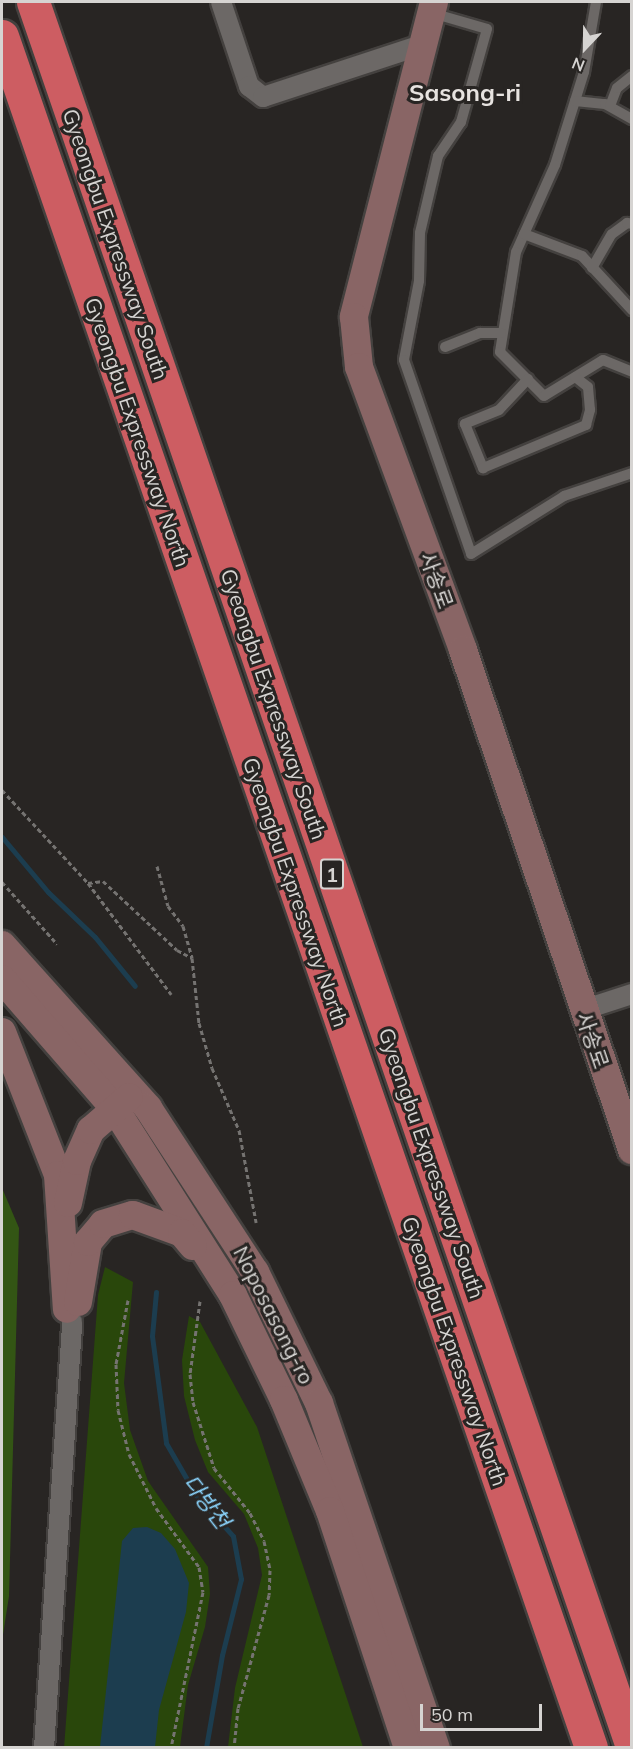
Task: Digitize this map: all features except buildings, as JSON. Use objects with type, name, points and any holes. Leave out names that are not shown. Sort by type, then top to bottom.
[{"type":"highway","name":"Gyeongbu Expressway South","points":[[33,2],[632,1747]]},
{"type":"highway","name":"Gyeongbu Expressway North","points":[[2,36],[591,1748]]},
{"type":"main road","name":"사송로","points":[[433,7],[354,318],[359,367],[463,650],[632,1150]]},
{"type":"main road","name":"Noposasong-ro","points":[[2,945],[255,1272],[290,1337],[319,1403],[435,1748]]},
{"type":"main road","name":"Noposasong-ro","points":[[2,979],[131,1109],[174,1206],[224,1282],[285,1400],[330,1510],[408,1748]]},
{"type":"main road","points":[[2,1032],[58,1175],[72,1314]]},
{"type":"main road","points":[[72,1314],[68,1198],[77,1161],[91,1130],[131,1109]]},
{"type":"main road","points":[[72,1314],[88,1242],[103,1224],[119,1217],[133,1215],[182,1233],[224,1282]]},
{"type":"street","points":[[221,2],[249,86],[263,97],[424,44]]},
{"type":"street","points":[[583,1010],[632,994]]},
{"type":"street","points":[[44,1748],[72,1314]]},
{"type":"lane","points":[[596,2],[575,101],[555,165],[516,252],[501,333],[500,352],[544,396],[603,360],[632,372]]},
{"type":"lane","points":[[433,7],[486,29],[461,122],[438,156],[420,233],[420,280],[404,360],[471,554],[564,496],[632,473]]},
{"type":"lane","points":[[610,106],[617,88],[632,76]]},
{"type":"lane","points":[[575,101],[610,106],[632,119]]},
{"type":"lane","points":[[592,268],[612,234],[627,223],[632,224]]},
{"type":"lane","points":[[524,234],[582,256],[632,310]]},
{"type":"lane","points":[[445,347],[480,333],[501,333]]},
{"type":"lane","points":[[528,379],[499,410],[465,424],[483,468],[586,425],[590,410],[588,387],[575,377]]},
{"type":"path","points":[[2,790],[88,883],[171,994]]},
{"type":"path","points":[[158,866],[168,906],[183,926],[192,958],[200,1023],[212,1068],[239,1130],[256,1222]]},
{"type":"path","points":[[88,883],[103,881],[177,950],[192,958]]},
{"type":"path","points":[[2,882],[57,944]]},
{"type":"path","points":[[128,1300],[116,1364],[118,1410],[129,1454],[156,1508],[199,1567],[203,1592],[171,1748]]},
{"type":"path","points":[[200,1300],[190,1374],[193,1402],[214,1468],[250,1513],[264,1541],[270,1570],[269,1595],[238,1708],[234,1748]]},
{"type":"green space","points":[[2,1188],[19,1228],[9,1596],[2,1641]]},
{"type":"green space","points":[[105,1267],[133,1282],[124,1383],[130,1430],[148,1481],[208,1567],[210,1594],[205,1627],[188,1685],[180,1747],[64,1748],[98,1295]]},
{"type":"green space","points":[[189,1316],[200,1322],[257,1427],[363,1747],[228,1747],[235,1688],[262,1575],[258,1548],[244,1514],[208,1472],[195,1440],[184,1396],[182,1360]]},
{"type":"water","points":[[147,1527],[161,1533],[175,1549],[189,1583],[186,1612],[159,1710],[155,1747],[100,1747],[122,1541],[133,1528]]},
{"type":"waterway","points":[[2,837],[48,892],[95,937],[135,986]]},
{"type":"waterway","name":"다방천","points":[[156,1292],[152,1336],[166,1443],[196,1495],[233,1536],[241,1579],[222,1655],[206,1748]]},
{"type":"district","name":"Sasong-ri","points":[[465,93]]}]
